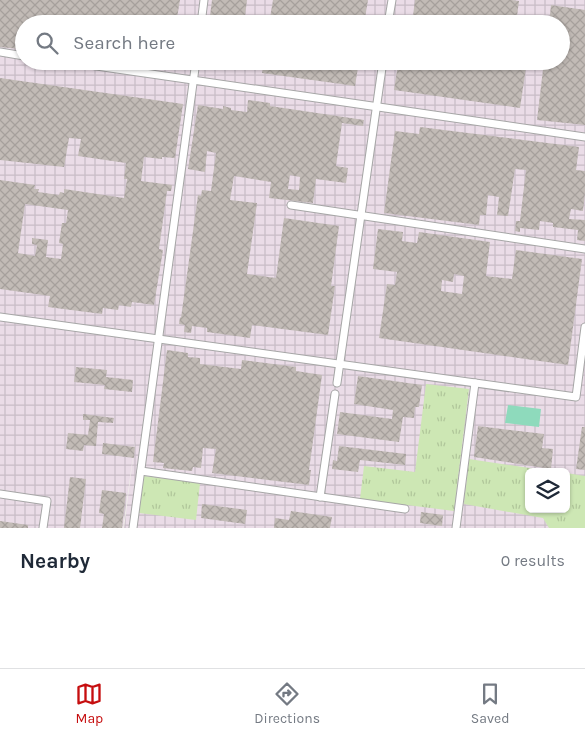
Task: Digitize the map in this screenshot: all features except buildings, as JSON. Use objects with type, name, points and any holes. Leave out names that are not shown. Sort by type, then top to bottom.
[{"type":"lane","points":[[202,15],[204,0]]},
{"type":"lane","points":[[390,15],[392,0]]},
{"type":"lane","points":[[0,52],[15,54]]},
{"type":"lane","points":[[124,70],[585,137]]},
{"type":"lane","points":[[133,528],[195,70]]},
{"type":"lane","points":[[337,383],[382,70]]},
{"type":"lane","points":[[291,205],[585,249]]},
{"type":"lane","points":[[0,317],[576,397],[585,327]]},
{"type":"lane","points":[[456,528],[475,383]]},
{"type":"lane","points":[[320,497],[335,394]]},
{"type":"lane","points":[[141,471],[405,509]]},
{"type":"lane","points":[[0,494],[47,501],[43,528]]},
{"type":"shaded area","points":[[0,0],[585,0],[585,528],[124,528],[138,420],[123,528],[0,528]]},
{"type":"green space","points":[[426,384],[469,389],[454,511],[360,499],[364,466],[415,472]]},
{"type":"green space","points":[[508,405],[541,409],[539,427],[505,423]]},
{"type":"green space","points":[[469,459],[529,468],[525,468],[525,513],[570,513],[570,474],[585,476],[585,528],[549,528],[543,518],[464,504]]},
{"type":"green space","points":[[144,476],[200,483],[196,520],[139,513]]}]
